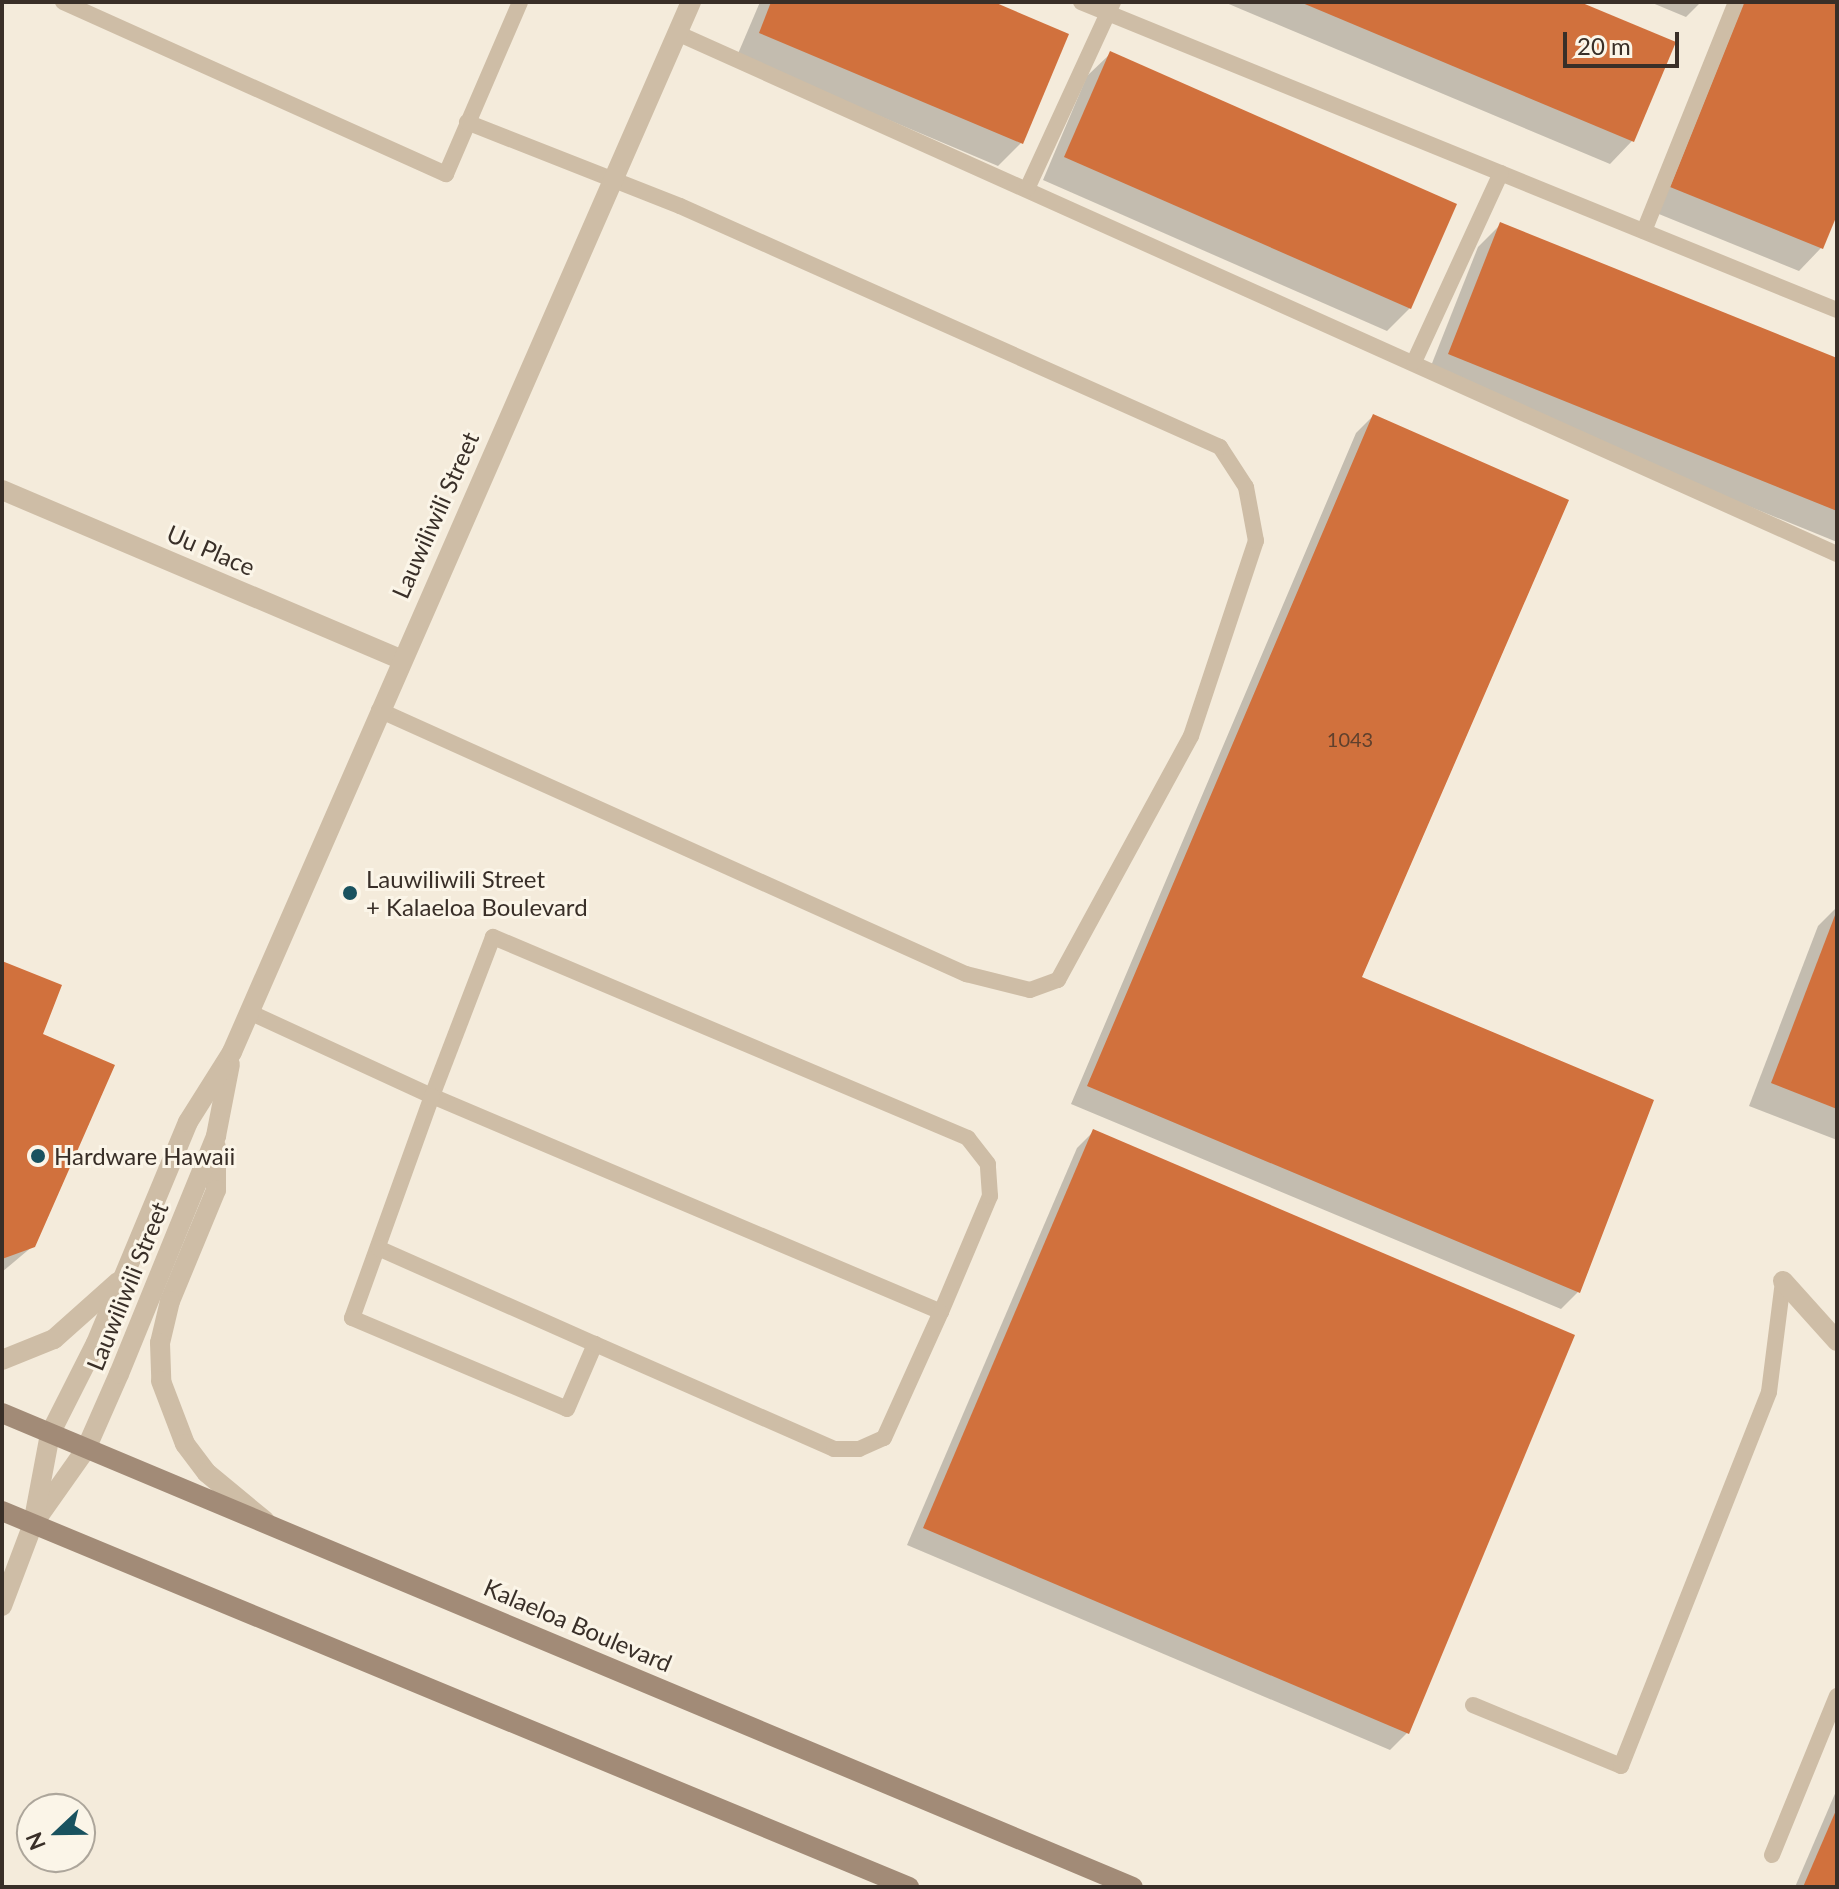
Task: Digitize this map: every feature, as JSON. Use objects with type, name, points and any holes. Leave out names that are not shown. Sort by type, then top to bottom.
[{"type":"main road","name":"Kalaeloa Boulevard","points":[[2,1413],[1133,1887]]},
{"type":"main road","points":[[2,1511],[909,1887]]},
{"type":"street","name":"Lauwiliwili Street","points":[[2,1606],[33,1524],[50,1434],[188,1122],[232,1052],[401,659],[691,2]]},
{"type":"street","name":"Uu Place","points":[[2,490],[401,659]]},
{"type":"street","name":"Lauwiliwili Street","points":[[33,1524],[86,1449],[216,1136],[232,1052]]},
{"type":"street","points":[[216,1136],[216,1190],[170,1301],[160,1343],[161,1381],[185,1444],[207,1473],[265,1521]]},
{"type":"street","points":[[2,1360],[54,1339],[121,1279]]},
{"type":"street","points":[[1783,1281],[1837,1341]]},
{"type":"lane","points":[[63,2],[446,174],[520,2]]},
{"type":"lane","points":[[1081,2],[1110,8],[1837,310]]},
{"type":"lane","points":[[1644,231],[1736,2]]},
{"type":"lane","points":[[1027,189],[1110,8]]},
{"type":"lane","points":[[677,33],[1837,554]]},
{"type":"lane","points":[[379,710],[966,974],[1030,990],[1058,980],[1191,736],[1256,541],[1246,487],[1220,447],[612,180],[467,122]]},
{"type":"lane","points":[[1414,362],[1501,173]]},
{"type":"lane","points":[[378,1248],[834,1449],[859,1449],[884,1438],[990,1196],[988,1164],[968,1138],[493,937],[352,1318],[567,1409],[595,1344]]},
{"type":"lane","points":[[249,1012],[432,1096],[941,1312]]},
{"type":"lane","points":[[1473,1705],[1621,1766],[1769,1392],[1783,1281]]},
{"type":"lane","points":[[1772,1855],[1837,1696]]},
{"type":"building","points":[[771,2],[994,2],[1069,34],[1023,144],[759,33]]},
{"type":"building","points":[[1300,2],[1580,2],[1676,42],[1634,142]]},
{"type":"building","points":[[1744,2],[1837,2],[1837,215],[1823,249],[1670,187]]},
{"type":"building","points":[[1110,51],[1457,204],[1411,309],[1064,157]]},
{"type":"building","points":[[1500,222],[1837,358],[1837,511],[1448,354]]},
{"type":"building","points":[[1373,414],[1569,500],[1362,977],[1654,1100],[1580,1293],[1087,1086]]},
{"type":"building","points":[[1837,910],[1837,1109],[1771,1083]]},
{"type":"building","name":"Hardware Hawaii","points":[[2,961],[62,985],[43,1034],[115,1065],[35,1247],[2,1259]]},
{"type":"building","points":[[1093,1129],[1575,1335],[1409,1734],[923,1528]]},
{"type":"building","points":[[1837,1808],[1837,1887],[1803,1887]]},
{"type":"place","name":"Lauwiliwili Street + Kalaeloa Boulevard","points":[[350,893]]},
{"type":"place","name":"Hardware Hawaii","points":[[38,1156]]}]
